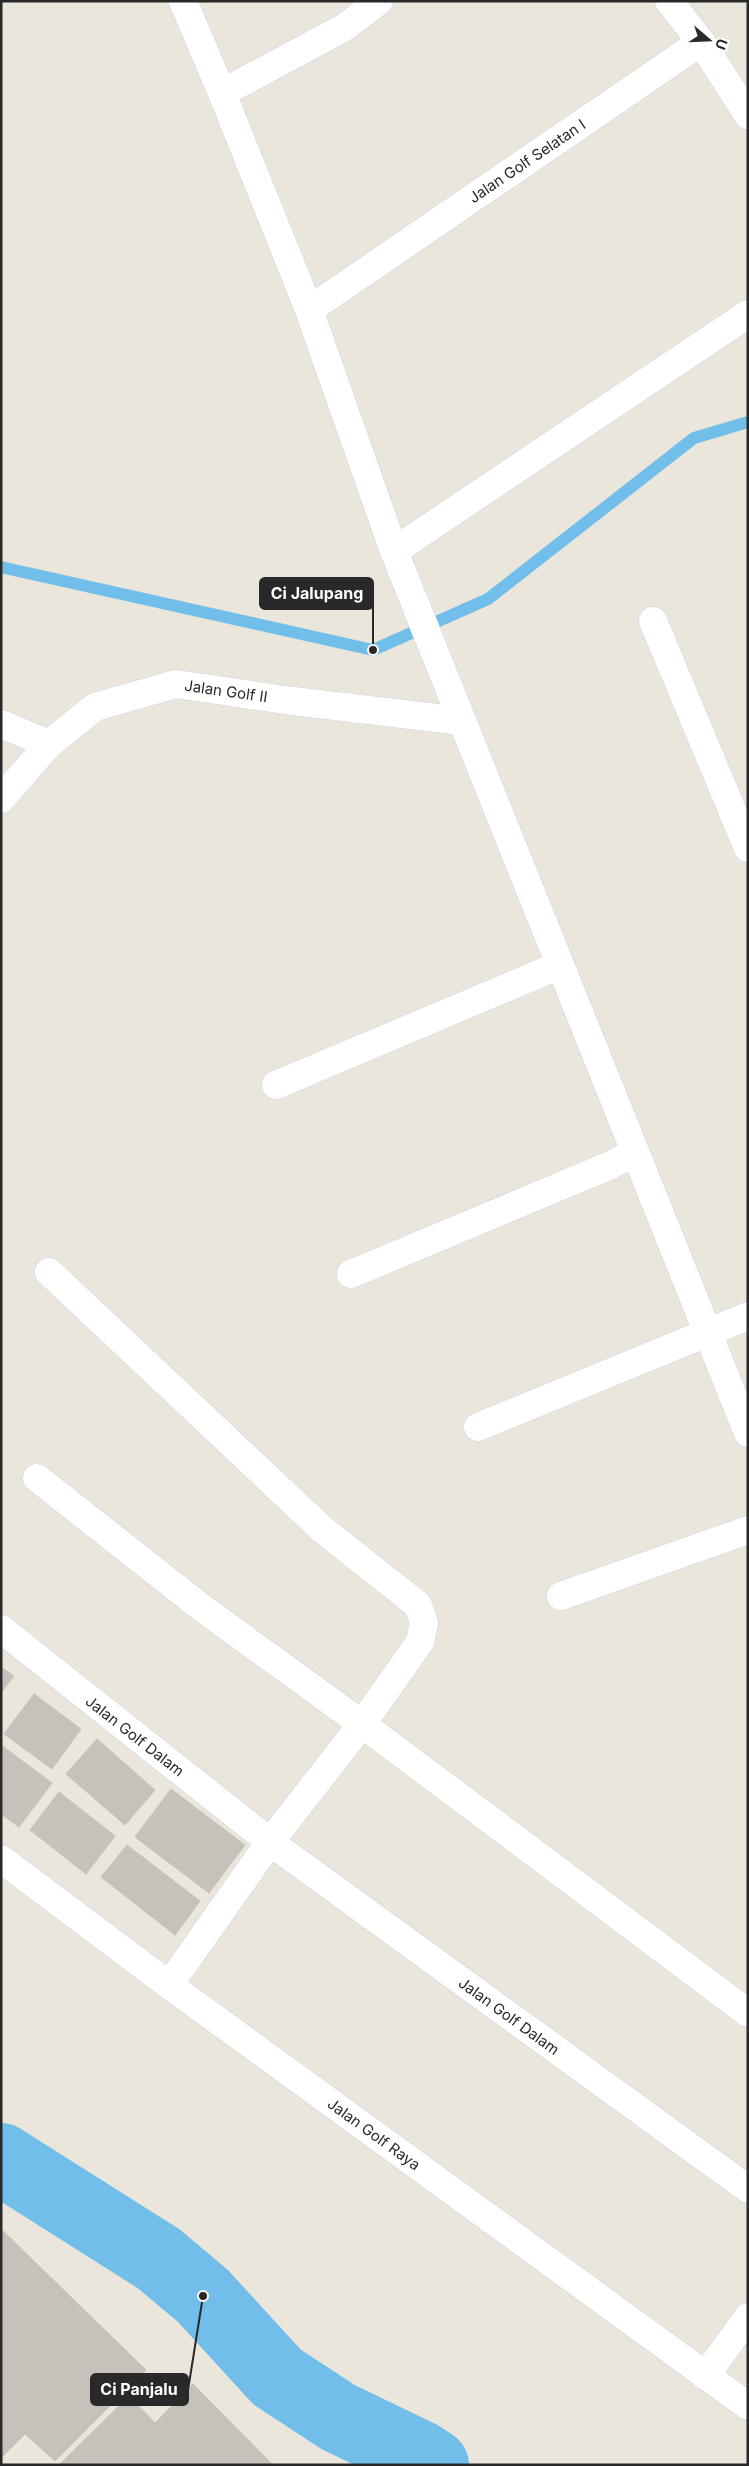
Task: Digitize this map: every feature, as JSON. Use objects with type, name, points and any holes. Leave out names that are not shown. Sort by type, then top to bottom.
[{"type":"street","points":[[183,1],[309,310],[394,551],[442,667],[461,721],[748,1433]]},
{"type":"street","points":[[222,93],[345,27],[380,1]]},
{"type":"street","points":[[669,1],[701,42],[748,116]]},
{"type":"street","name":"Jalan Golf Selatan I","points":[[309,310],[701,42]]},
{"type":"street","points":[[394,551],[748,314]]},
{"type":"street","points":[[653,621],[748,848]]},
{"type":"street","name":"Jalan Golf II","points":[[1,799],[49,744],[95,707],[176,684],[285,700],[461,721]]},
{"type":"street","points":[[1,724],[49,744]]},
{"type":"street","points":[[276,1085],[560,964]]},
{"type":"street","points":[[351,1274],[611,1165],[634,1152]]},
{"type":"street","points":[[49,1272],[322,1529],[418,1605],[424,1622],[420,1642],[362,1724],[270,1842],[169,1985]]},
{"type":"street","points":[[478,1427],[748,1316]]},
{"type":"street","points":[[37,1478],[202,1608],[362,1724],[748,2013]]},
{"type":"street","points":[[561,1596],[748,1530]]},
{"type":"street","name":"Jalan Golf Dalam","points":[[1,1629],[270,1842],[748,2189]]},
{"type":"street","name":"Jalan Golf Raya","points":[[5,1869],[169,1985],[748,2406]]},
{"type":"street","points":[[705,2376],[748,2317]]},
{"type":"building","points":[[1,1667],[14,1676],[1,1693]]},
{"type":"building","points":[[34,1694],[81,1729],[52,1769],[4,1734]]},
{"type":"building","points":[[97,1739],[155,1790],[125,1825],[66,1774]]},
{"type":"building","points":[[1,1745],[52,1783],[19,1827],[1,1814]]},
{"type":"building","points":[[171,1789],[245,1845],[209,1893],[135,1837]]},
{"type":"building","points":[[59,1792],[115,1836],[86,1874],[30,1830]]},
{"type":"building","points":[[127,1845],[200,1901],[175,1935],[101,1877]]},
{"type":"building","points":[[1,2229],[146,2370],[55,2461],[25,2434],[1,2458]]},
{"type":"building","points":[[193,2384],[273,2465],[59,2465],[129,2396],[155,2423]]},
{"type":"waterway","points":[[1,567],[373,650],[488,599],[694,438],[748,422]]},
{"type":"waterway","points":[[1,2159],[159,2259],[203,2296],[277,2377],[338,2417],[421,2457],[433,2465]]},
{"type":"place","name":"Ci Jalupang","points":[[373,650]]},
{"type":"place","name":"Ci Panjalu","points":[[203,2296]]}]
